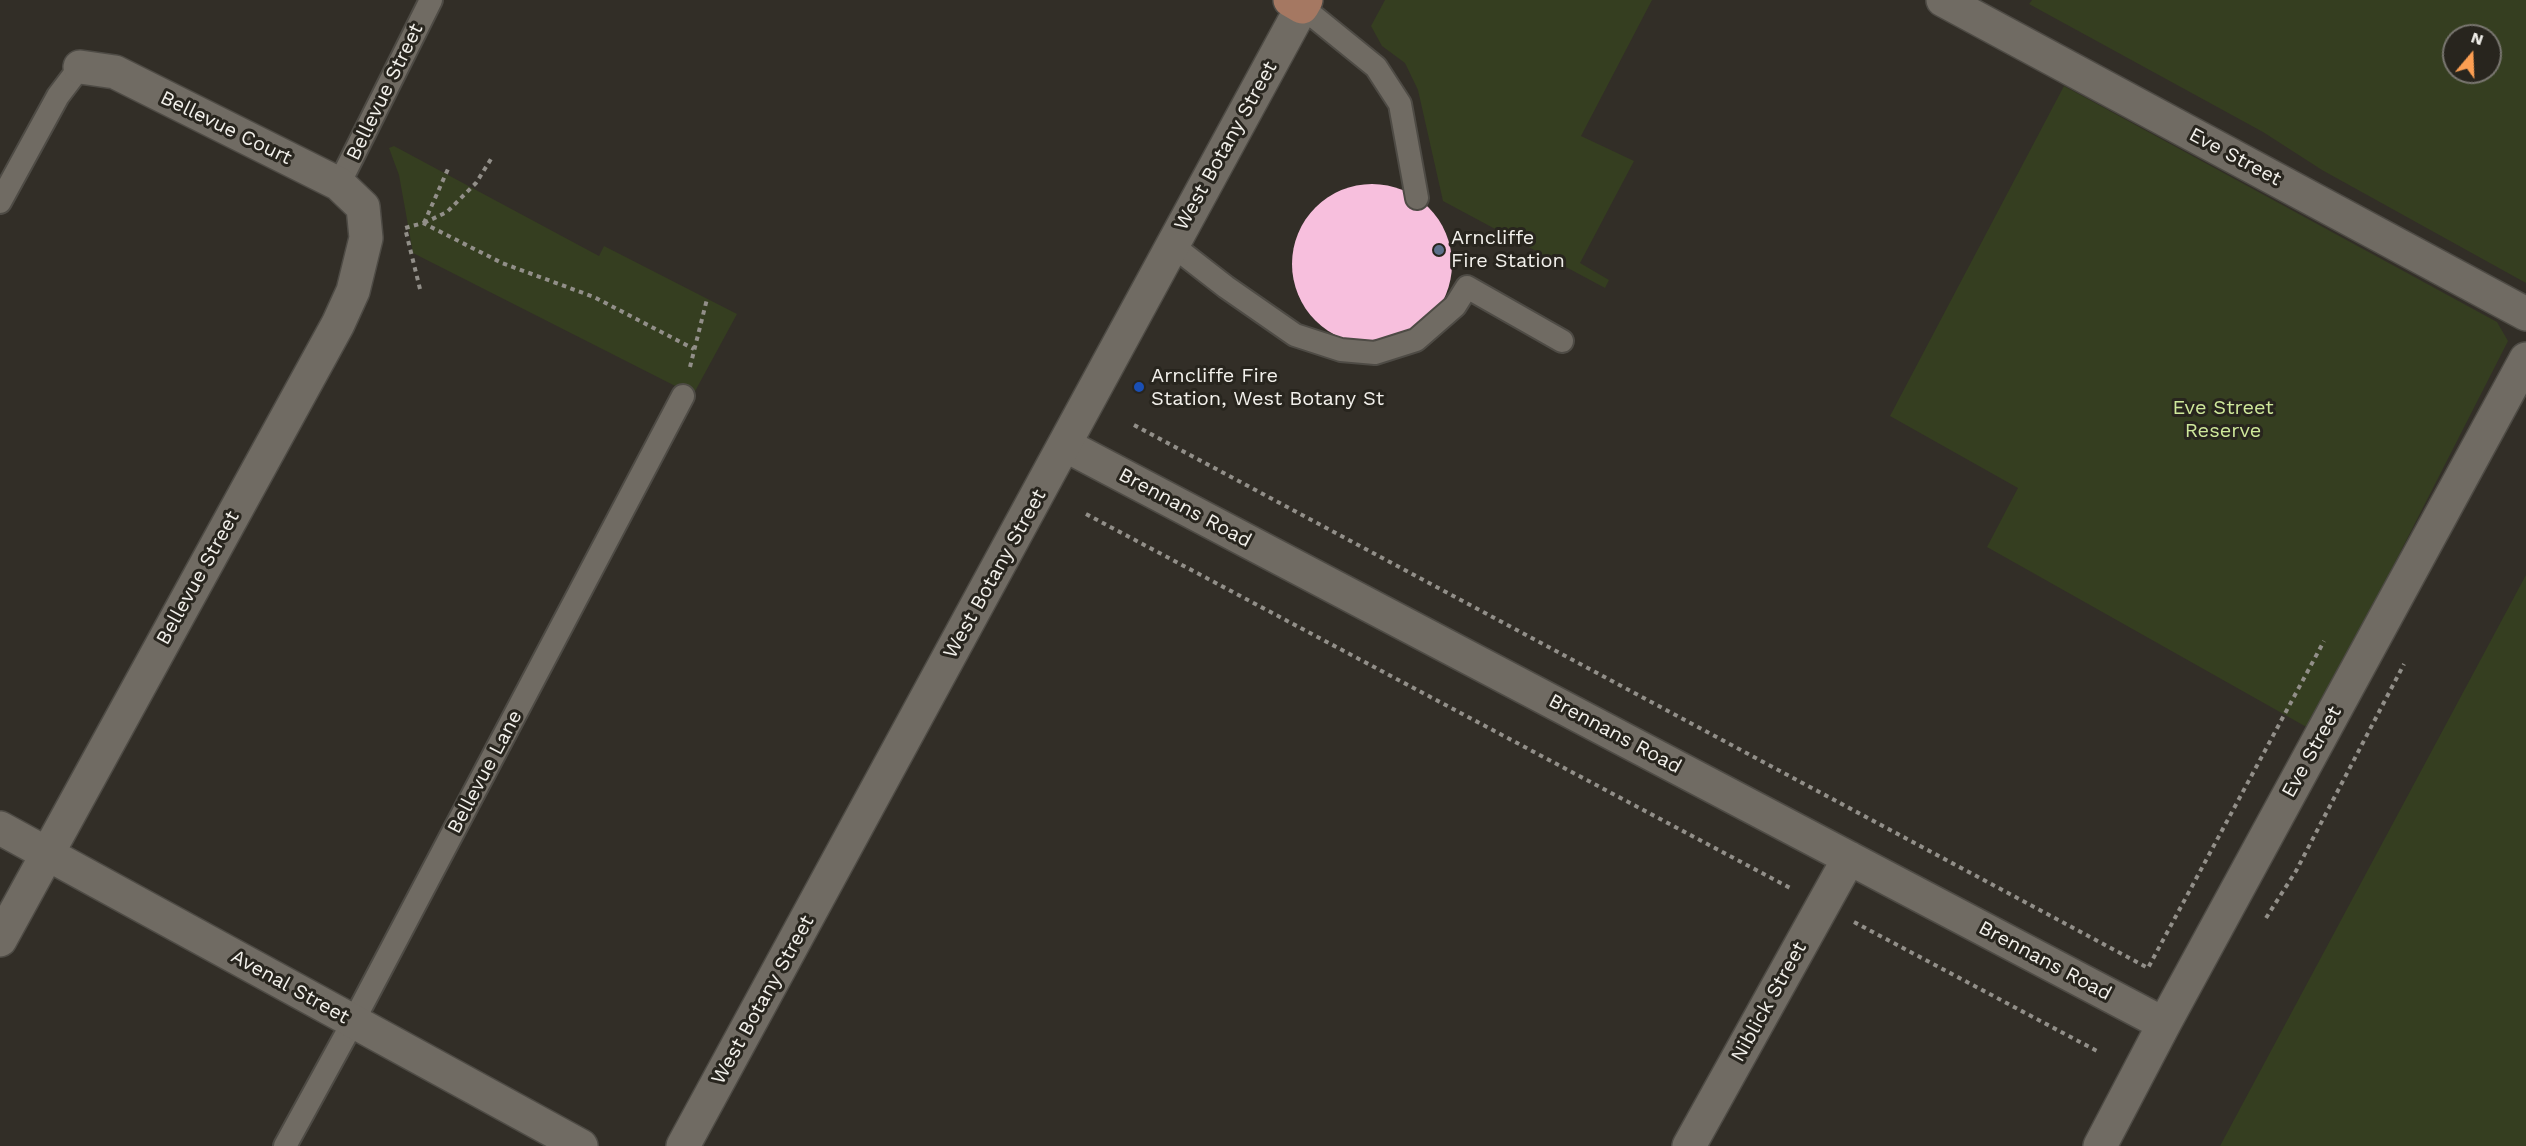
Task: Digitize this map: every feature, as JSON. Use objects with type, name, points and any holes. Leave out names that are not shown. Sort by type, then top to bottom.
[{"type":"street","name":"Eve Street","points":[[1943,0],[2526,314]]},
{"type":"street","name":"West Botany Street","points":[[683,1146],[1065,445],[1299,2]]},
{"type":"street","name":"Bellevue Court","points":[[80,67],[115,72],[339,184],[363,207]]},
{"type":"street","name":"Bellevue Street","points":[[0,940],[338,324],[353,291],[361,264],[366,238],[363,207]]},
{"type":"street","name":"Eve Street","points":[[2100,1146],[2526,359]]},
{"type":"street","name":"Brennans Road","points":[[1065,445],[2164,1024]]},
{"type":"street","name":"Avenal Street","points":[[0,828],[580,1146]]},
{"type":"street","name":"Niblick Street","points":[[1689,1146],[1849,858]]},
{"type":"lane","name":"Bellevue Street","points":[[339,184],[430,0]]},
{"type":"lane","points":[[1299,2],[1376,67],[1400,104],[1417,198]]},
{"type":"lane","points":[[0,202],[58,96],[80,67]]},
{"type":"lane","points":[[1172,245],[1226,287],[1295,335],[1341,350],[1375,353],[1416,340],[1455,306],[1467,287],[1563,341]]},
{"type":"lane","name":"Bellevue Lane","points":[[285,1146],[353,1022],[683,396]]},
{"type":"path","points":[[420,289],[405,228],[423,224],[447,212],[476,183],[491,159]]},
{"type":"path","points":[[423,224],[448,169]]},
{"type":"path","points":[[423,224],[502,263],[594,297],[694,349]]},
{"type":"path","points":[[683,396],[707,299]]},
{"type":"path","points":[[1134,425],[2148,968],[2324,641]]},
{"type":"path","points":[[1086,514],[2097,1052]]},
{"type":"green space","points":[[1385,0],[1652,0],[1581,136],[1634,161],[1580,263],[1609,280],[1605,288],[1443,201],[1418,90],[1405,63],[1382,46],[1371,26]]},
{"type":"green space","points":[[2032,0],[2526,0],[2526,283],[2322,170],[2263,132],[2029,4]]},
{"type":"green space","name":"Eve Street Reserve","points":[[2064,86],[2497,322],[2508,341],[2310,729],[1987,547],[2018,488],[1890,416]]},
{"type":"green space","points":[[394,146],[599,256],[604,246],[737,314],[693,395],[413,253],[399,175],[389,148]]},
{"type":"green space","points":[[2526,575],[2526,1146],[2220,1146]]},
{"type":"building","points":[[1372,184],[1403,190],[1428,208],[1446,233],[1452,264],[1446,295],[1428,320],[1403,338],[1372,344],[1341,338],[1316,320],[1298,295],[1292,264],[1298,233],[1316,208],[1341,190]]},
{"type":"place","name":"Arncliffe Fire Station","points":[[1439,250]]},
{"type":"place","name":"Arncliffe Fire Station, West Botany St","points":[[1139,387]]}]
